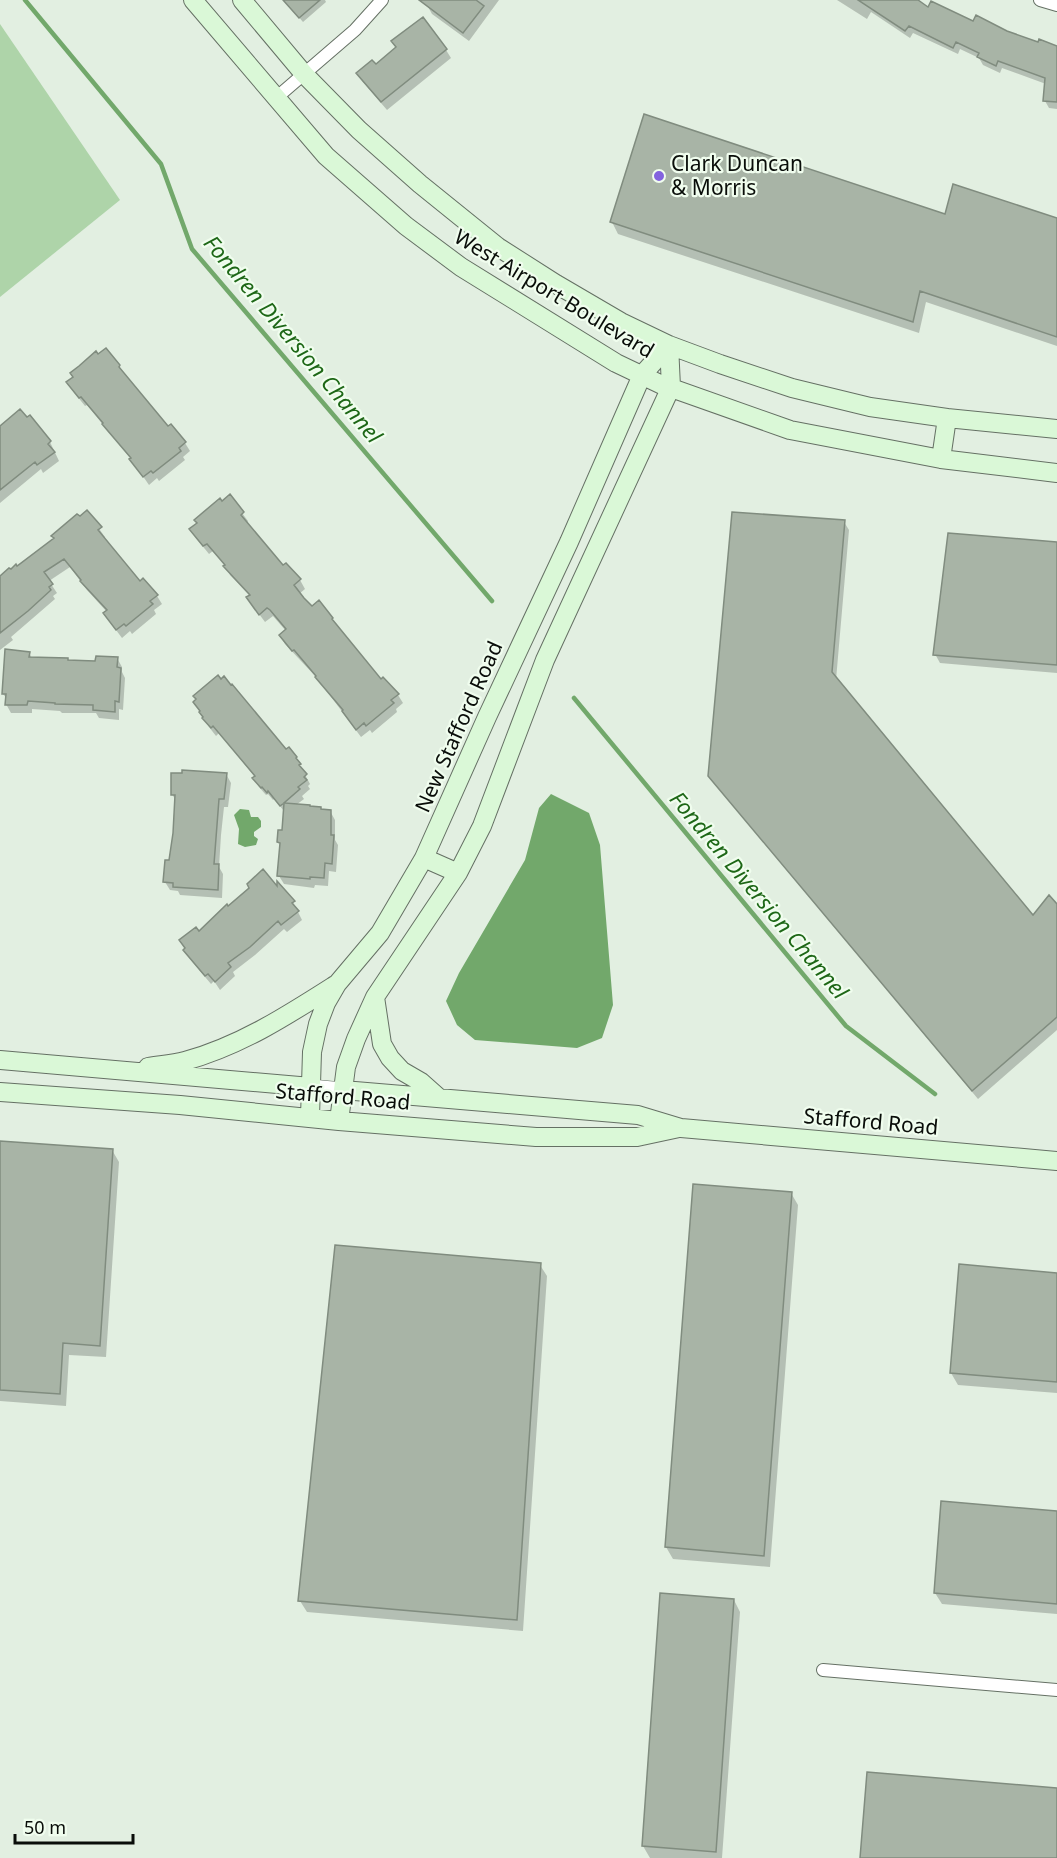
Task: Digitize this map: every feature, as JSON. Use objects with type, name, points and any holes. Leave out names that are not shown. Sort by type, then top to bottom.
[{"type":"main road","name":"West Airport Boulevard","points":[[193,0],[326,156],[406,226],[461,267],[616,363],[671,387],[790,430],[941,459],[1057,473]]},
{"type":"main road","name":"West Airport Boulevard","points":[[242,0],[304,74],[359,130],[420,184],[498,247],[621,322],[669,345],[792,388],[870,407],[947,418],[1057,429]]},
{"type":"main road","name":"New Stafford Road","points":[[310,1117],[312,1052],[318,1024],[337,984],[380,933],[424,858],[569,542],[642,375],[669,345]]},
{"type":"main road","points":[[339,1121],[346,1067],[356,1038],[375,998],[458,873],[482,826],[545,660],[671,387],[669,345]]},
{"type":"main road","points":[[941,459],[947,418]]},
{"type":"main road","points":[[424,858],[458,873]]},
{"type":"main road","points":[[117,1071],[184,1061],[229,1045],[259,1032],[337,984]]},
{"type":"main road","points":[[375,998],[382,1044],[390,1058],[402,1071],[421,1082],[439,1098]]},
{"type":"main road","name":"Stafford Road","points":[[0,1060],[311,1087]]},
{"type":"main road","name":"Stafford Road","points":[[343,1090],[638,1115],[681,1128],[1057,1161]]},
{"type":"main road","name":"Stafford Road","points":[[0,1092],[180,1105],[536,1137],[637,1137],[681,1128]]},
{"type":"street","points":[[276,98],[355,30],[382,0]]},
{"type":"street","points":[[1040,0],[1057,5]]},
{"type":"street","points":[[311,1087],[343,1090]]},
{"type":"street","points":[[823,1670],[1057,1690]]},
{"type":"shaded area","points":[[0,24],[120,200],[0,297]]},
{"type":"shaded area","points":[[551,794],[589,813],[600,845],[613,1005],[602,1038],[577,1048],[475,1040],[457,1025],[446,1001],[459,973],[525,860],[539,808]]},
{"type":"shaded area","points":[[240,809],[249,810],[251,817],[258,817],[261,821],[261,827],[254,832],[254,836],[258,839],[256,845],[245,847],[238,844],[239,829],[234,815]]},
{"type":"building","points":[[283,0],[320,0],[299,18]]},
{"type":"building","points":[[419,0],[476,0],[484,6],[463,33]]},
{"type":"building","points":[[858,0],[918,0],[928,7],[931,1],[973,21],[976,15],[1007,31],[1057,46],[1057,102],[1043,101],[1045,78],[998,61],[996,66],[977,57],[979,53],[956,42],[953,48],[909,26],[905,31]]},
{"type":"building","points":[[423,17],[447,49],[381,102],[356,73],[372,60],[376,64],[396,47],[391,41]]},
{"type":"building","points":[[644,114],[945,214],[953,184],[1057,218],[1057,337],[920,291],[913,322],[610,222]]},
{"type":"building","points":[[106,348],[168,426],[171,424],[186,442],[179,448],[181,451],[153,473],[151,471],[143,477],[103,423],[66,382],[73,377],[70,373],[96,351],[98,354]]},
{"type":"building","points":[[20,409],[27,417],[30,415],[51,441],[48,444],[55,452],[37,465],[35,462],[0,490],[0,426]]},
{"type":"building","points":[[230,494],[244,512],[241,515],[283,565],[286,563],[301,579],[294,585],[304,598],[312,606],[319,600],[381,679],[383,677],[399,694],[391,700],[394,703],[366,726],[364,723],[356,730],[316,676],[279,635],[286,629],[267,608],[259,615],[246,597],[250,595],[223,566],[225,565],[207,544],[203,546],[189,529],[197,523],[194,520],[220,498],[222,501]]},
{"type":"building","points":[[87,510],[102,527],[98,530],[140,581],[143,578],[158,595],[150,601],[153,604],[126,626],[124,624],[116,630],[103,613],[107,610],[80,581],[64,559],[44,572],[53,584],[49,587],[51,590],[0,633],[0,576],[54,538],[51,536],[77,514],[80,516]]},
{"type":"building","points":[[732,512],[845,520],[832,672],[1033,915],[1049,895],[1057,904],[1057,1017],[972,1091],[708,776]]},
{"type":"building","points":[[948,533],[1057,542],[1057,665],[933,655]]},
{"type":"building","points":[[5,649],[30,652],[29,657],[68,658],[68,660],[95,661],[96,656],[118,657],[117,667],[121,668],[119,702],[115,701],[115,712],[93,710],[93,705],[28,701],[27,705],[5,705],[6,694],[2,694]]},
{"type":"building","points":[[218,675],[221,679],[224,676],[232,684],[286,749],[289,747],[307,774],[304,777],[307,780],[298,787],[300,789],[280,806],[268,791],[267,793],[252,778],[255,776],[213,726],[211,728],[202,718],[193,702],[196,699],[193,696]]},
{"type":"building","points":[[182,770],[227,773],[224,799],[219,799],[214,864],[219,864],[218,890],[173,887],[173,883],[163,882],[165,860],[169,860],[173,833],[175,795],[171,795],[171,773],[182,773]]},
{"type":"building","points":[[284,803],[310,805],[331,810],[331,835],[334,835],[332,864],[325,863],[324,878],[277,876],[280,843],[277,842],[278,830],[282,830]]},
{"type":"building","points":[[263,869],[277,886],[277,881],[295,901],[292,903],[299,911],[281,925],[278,921],[250,947],[228,963],[231,967],[215,982],[208,974],[205,976],[183,950],[185,948],[179,940],[196,927],[199,931],[227,904],[228,906],[249,888],[247,884]]},
{"type":"building","points":[[0,1141],[113,1149],[100,1346],[63,1343],[60,1394],[0,1390]]},
{"type":"building","points":[[693,1184],[792,1192],[764,1556],[665,1547]]},
{"type":"building","points":[[335,1245],[541,1263],[517,1620],[298,1601]]},
{"type":"building","points":[[959,1264],[1057,1273],[1057,1382],[950,1373]]},
{"type":"building","points":[[941,1501],[1057,1511],[1057,1604],[934,1593]]},
{"type":"building","points":[[660,1593],[734,1599],[716,1852],[642,1846]]},
{"type":"building","points":[[867,1772],[1057,1788],[1057,1858],[860,1858]]},
{"type":"waterway","name":"Fondren Diversion Channel","points":[[25,0],[161,164],[192,249],[492,601]]},
{"type":"waterway","name":"Fondren Diversion Channel","points":[[574,698],[846,1026],[935,1094]]},
{"type":"place","name":"Clark Duncan & Morris","points":[[659,176]]}]
